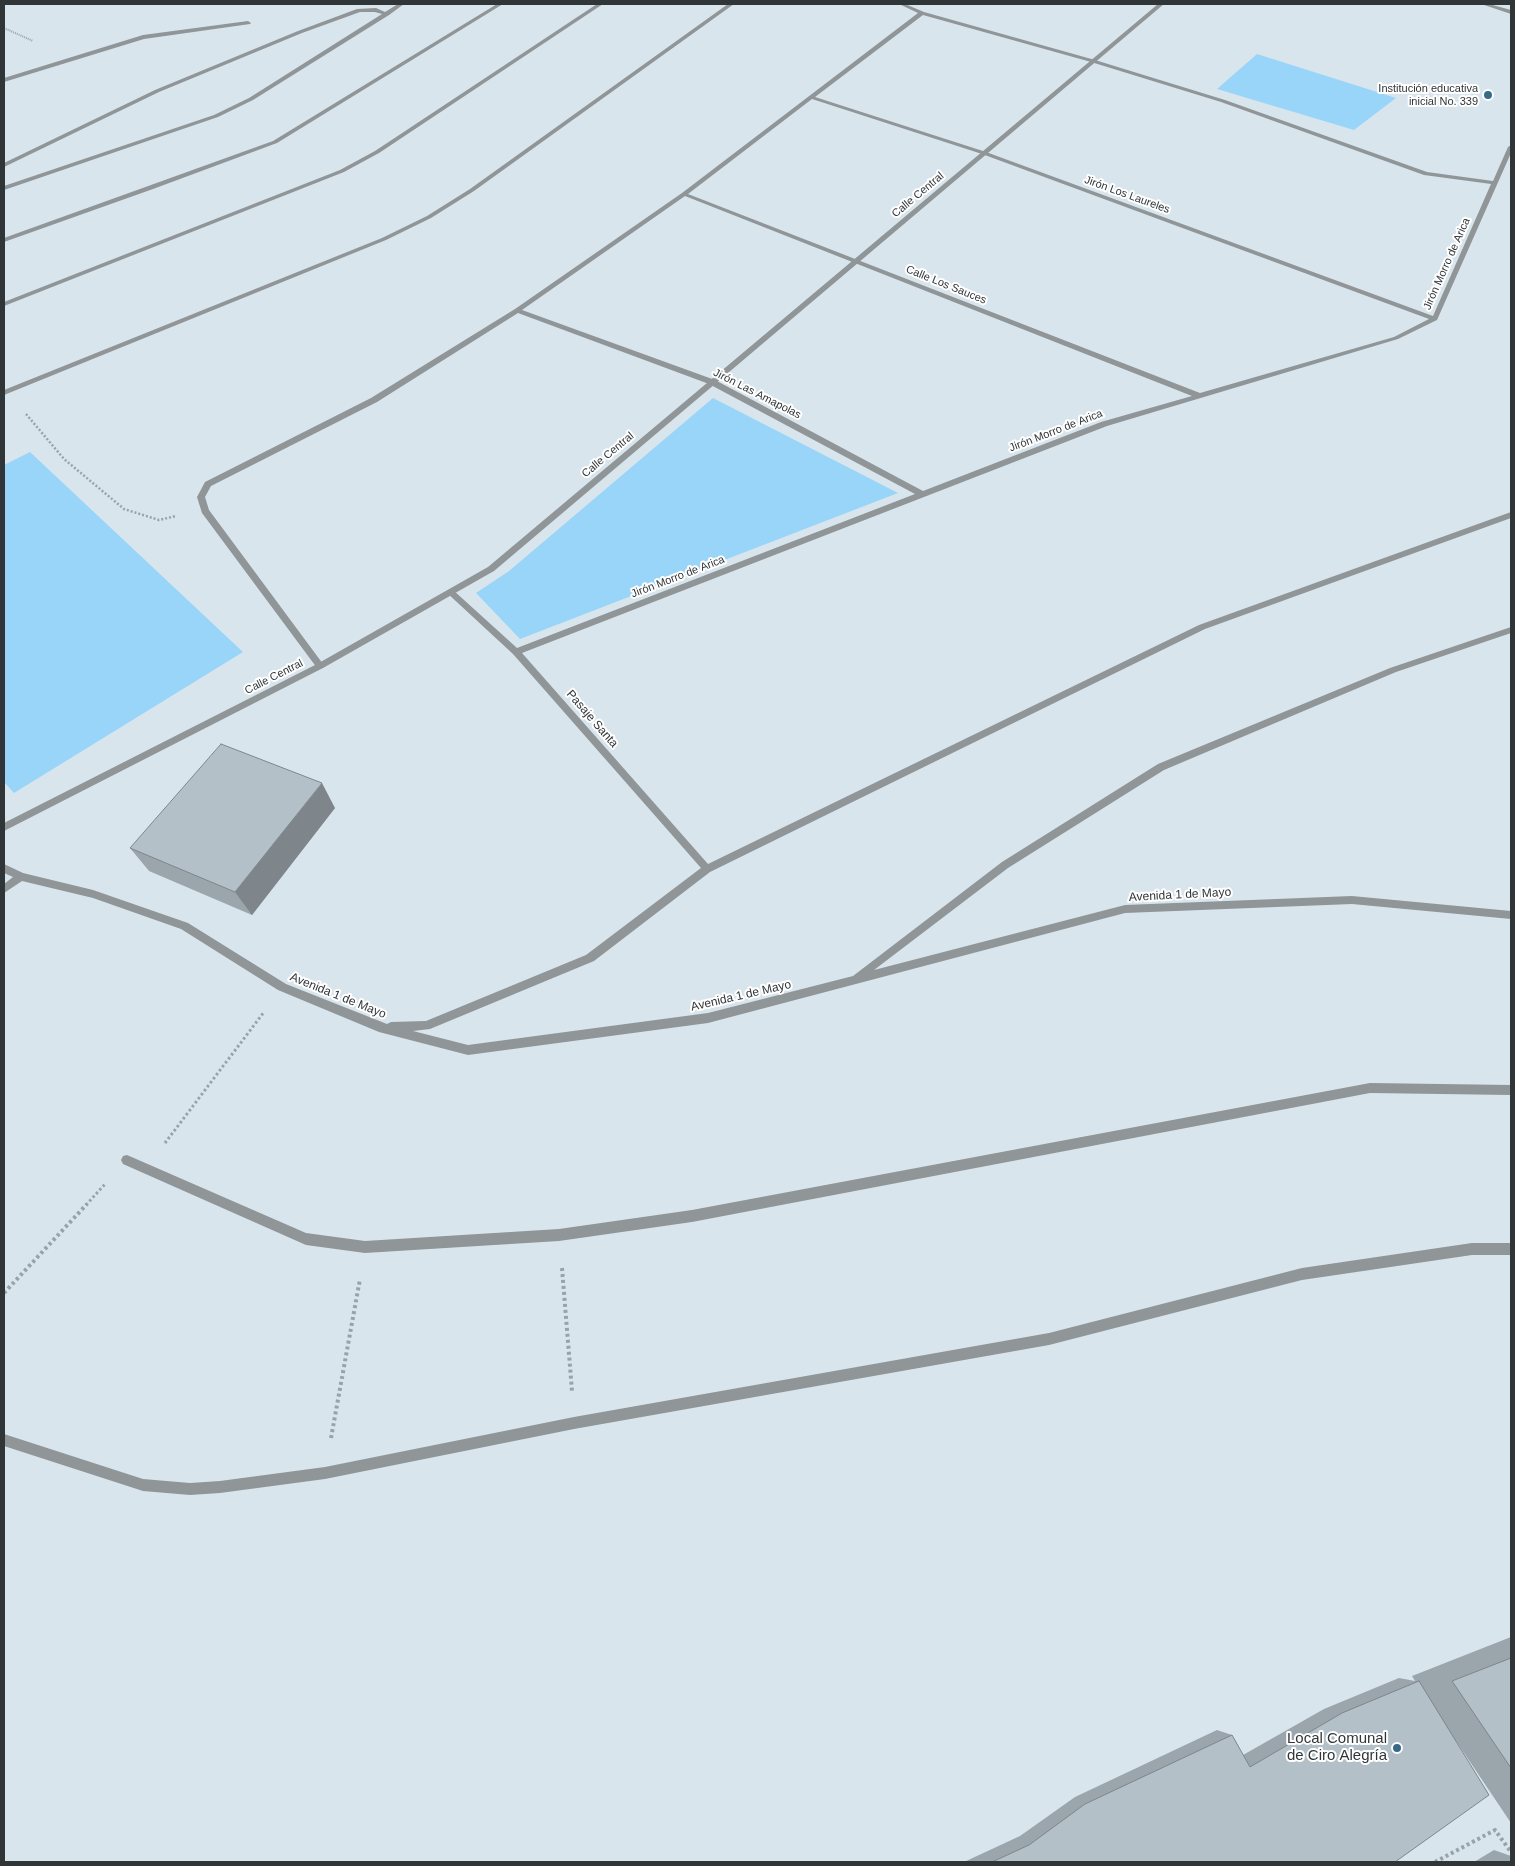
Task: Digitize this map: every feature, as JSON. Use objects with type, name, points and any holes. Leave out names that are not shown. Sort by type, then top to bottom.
[{"type":"street","points":[[4,188],[216,116],[251,99],[402,4]]},
{"type":"street","points":[[4,240],[275,142],[500,4]]},
{"type":"street","points":[[4,304],[342,171],[377,152],[600,4]]},
{"type":"street","points":[[5,393],[384,239],[429,217],[472,190],[731,4]]},
{"type":"street","points":[[901,4],[922,13],[1093,61],[1224,101],[1426,174],[1495,183]]},
{"type":"street","name":"Calle Central","points":[[4,827],[320,666],[491,569],[1161,4]]},
{"type":"street","points":[[1484,4],[1511,12]]},
{"type":"street","points":[[4,165],[157,91],[300,32],[359,10],[376,10],[386,14]]},
{"type":"street","points":[[320,666],[204,511],[201,497],[208,484],[374,400],[518,310],[684,194],[922,13]]},
{"type":"street","points":[[4,80],[143,36],[248,23]]},
{"type":"street","name":"Jirón Los Laureles","points":[[810,97],[984,153],[1435,319]]},
{"type":"street","name":"Jirón Morro de Arica","points":[[516,652],[1104,424],[1396,338],[1435,319],[1511,147]]},
{"type":"street","name":"Calle Los Sauces","points":[[684,194],[857,260],[1200,396]]},
{"type":"street","name":"Jirón Las Amapolas","points":[[518,310],[712,382],[923,495]]},
{"type":"street","points":[[379,1027],[426,1026],[590,958],[707,869],[1202,628],[1511,515]]},
{"type":"street","name":"Pasaje Santa","points":[[450,592],[516,652],[707,869]]},
{"type":"street","points":[[852,981],[1005,865],[1161,766],[1393,670],[1511,630]]},
{"type":"street","name":"Avenida 1 de Mayo","points":[[4,868],[21,877],[94,894],[184,926],[282,987],[379,1027],[468,1050],[708,1018],[1125,909],[1352,900],[1511,914]]},
{"type":"street","points":[[4,889],[21,877]]},
{"type":"street","points":[[127,1160],[306,1239],[365,1247],[559,1235],[692,1216],[1370,1088],[1511,1090]]},
{"type":"street","points":[[4,1440],[152,1486],[190,1489],[220,1488],[325,1473],[574,1423],[1049,1339],[1302,1274],[1472,1249],[1511,1249]]},
{"type":"path","points":[[5,393],[64,459],[124,509],[159,520],[204,511]]},
{"type":"path","points":[[559,1235],[574,1423]]},
{"type":"path","points":[[325,1473],[365,1247]]},
{"type":"path","points":[[1435,1862],[1495,1830],[1511,1852]]},
{"type":"shaded area","points":[[1257,54],[1396,98],[1354,130],[1217,89]]},
{"type":"shaded area","points":[[713,398],[898,493],[520,639],[476,593],[509,571]]},
{"type":"shaded area","points":[[30,452],[243,652],[14,793],[4,782],[4,465]]},
{"type":"building","points":[[221,744],[322,783],[235,892],[130,848]]},
{"type":"building","points":[[1511,1658],[1511,1768],[1452,1681]]},
{"type":"building","points":[[1419,1681],[1489,1795],[1395,1862],[992,1862],[1029,1845],[1085,1804],[1232,1735],[1250,1767],[1342,1713]]},
{"type":"place","name":"Institución educativa inicial No. 339","points":[[1488,95]]},
{"type":"place","name":"Local Comunal de Ciro Alegría","points":[[1397,1748]]}]
